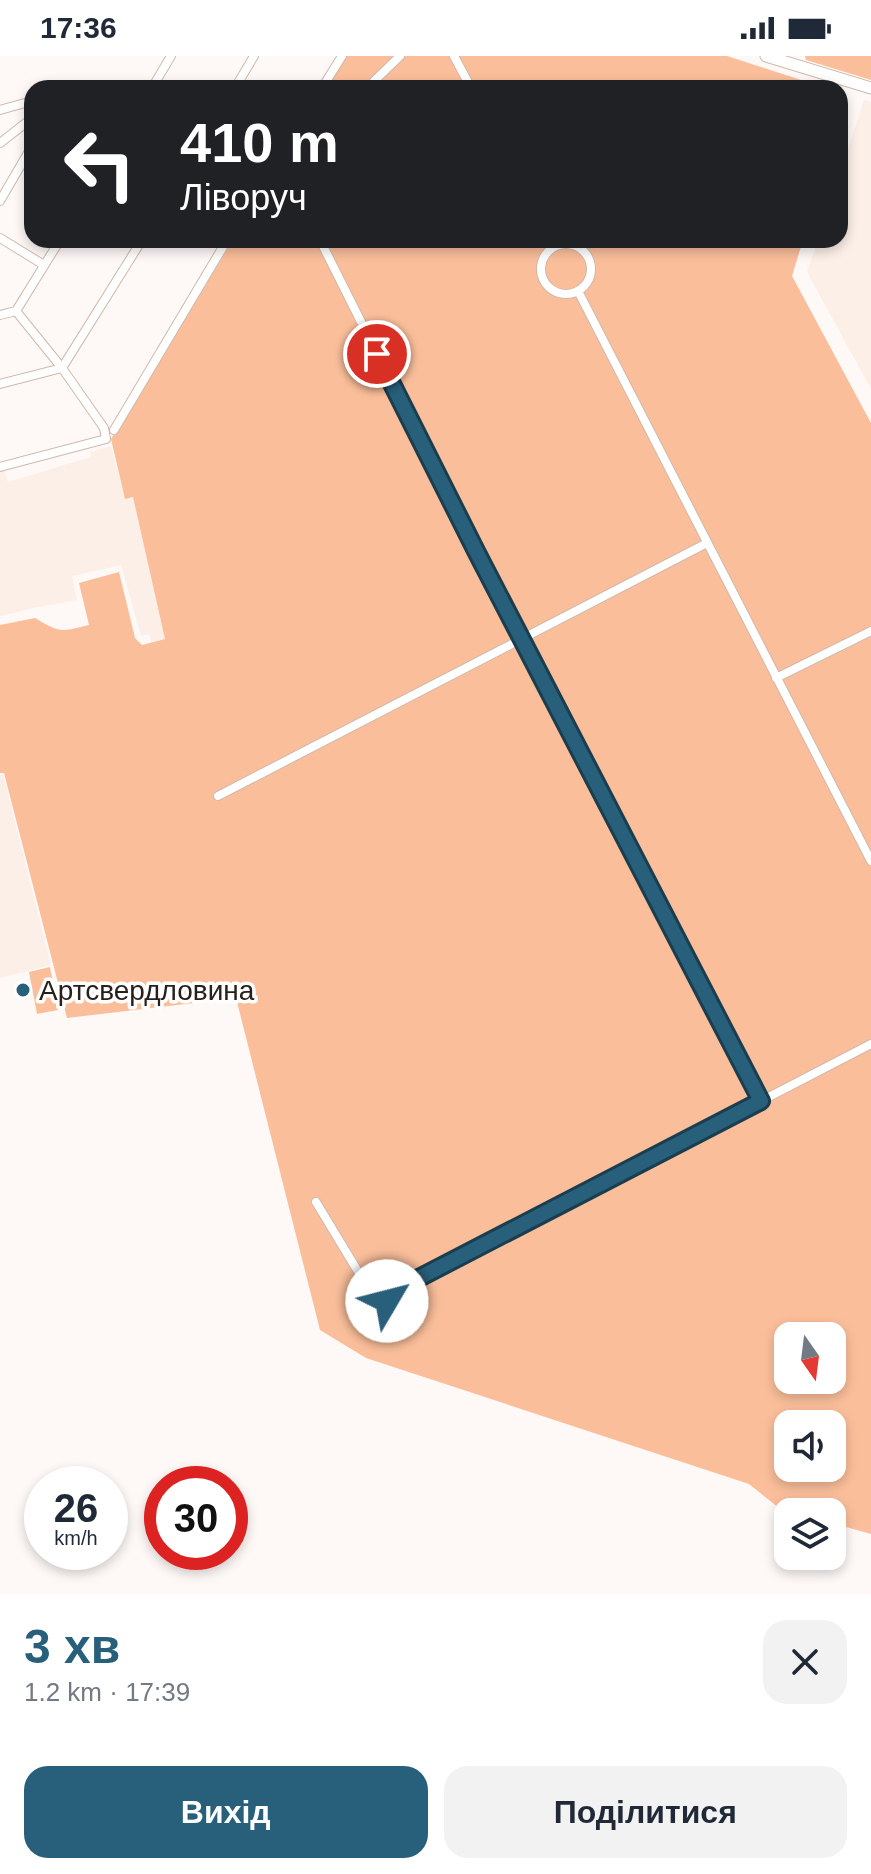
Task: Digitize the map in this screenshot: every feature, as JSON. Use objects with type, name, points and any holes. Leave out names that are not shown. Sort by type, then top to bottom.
[{"type":"main road","points":[[766,56],[845,80]]},
{"type":"main road","points":[[848,81],[871,88]]},
{"type":"street","points":[[157,80],[171,56]]},
{"type":"street","points":[[240,80],[254,56]]},
{"type":"street","points":[[327,80],[342,56]]},
{"type":"street","points":[[375,80],[400,56]]},
{"type":"street","points":[[454,56],[467,80]]},
{"type":"street","points":[[0,110],[24,103]]},
{"type":"street","points":[[0,143],[24,124]]},
{"type":"street","points":[[0,201],[24,160]]},
{"type":"street","points":[[0,238],[44,265]]},
{"type":"street","points":[[0,315],[16,311],[55,248]]},
{"type":"street","points":[[0,384],[62,368],[137,248]]},
{"type":"street","points":[[114,430],[222,248]]},
{"type":"street","points":[[324,248],[477,553],[761,1101]]},
{"type":"street","points":[[549,248],[541,265],[543,279],[561,294],[578,291],[591,271],[586,255],[577,248]]},
{"type":"street","points":[[578,291],[871,861]]},
{"type":"street","points":[[0,467],[106,439],[104,428],[62,368],[16,311]]},
{"type":"street","points":[[218,796],[707,543]]},
{"type":"street","points":[[776,678],[871,631]]},
{"type":"street","points":[[386,1295],[871,1044]]},
{"type":"street","points":[[316,1202],[371,1293],[373,1307],[379,1308],[386,1303],[386,1295]]},
{"type":"street","points":[[371,1293],[379,1290],[386,1295]]},
{"type":"shaded area","points":[[347,56],[727,56],[801,80],[331,80]]},
{"type":"shaded area","points":[[805,56],[871,56],[871,80],[806,60]]},
{"type":"shaded area","points":[[864,100],[871,102],[871,389],[807,272],[815,248],[848,248],[848,149]]},
{"type":"shaded area","points":[[228,248],[801,248],[792,276],[871,423],[871,1534],[846,1527],[846,1498],[774,1498],[774,1504],[749,1484],[366,1358],[320,1330],[236,998],[67,1018],[4,773],[0,773],[0,625],[35,618],[61,630],[89,625],[79,583],[119,572],[135,638],[142,645],[165,639],[133,497],[125,499],[111,439]]},
{"type":"shaded area","points":[[111,446],[125,498],[133,497],[165,639],[151,642],[149,634],[141,636],[121,565],[72,576],[77,600],[0,616],[0,471],[4,470],[8,482],[91,457],[90,452]]},
{"type":"shaded area","points":[[3,774],[51,965],[0,978],[0,775]]},
{"type":"shaded area","points":[[50,967],[58,1010],[37,1014],[29,972]]},
{"type":"place","name":"Артсвердловина","points":[[23,990]]},
{"type":"route","points":[[377,354],[761,1101],[386,1295],[387,1301]]}]
